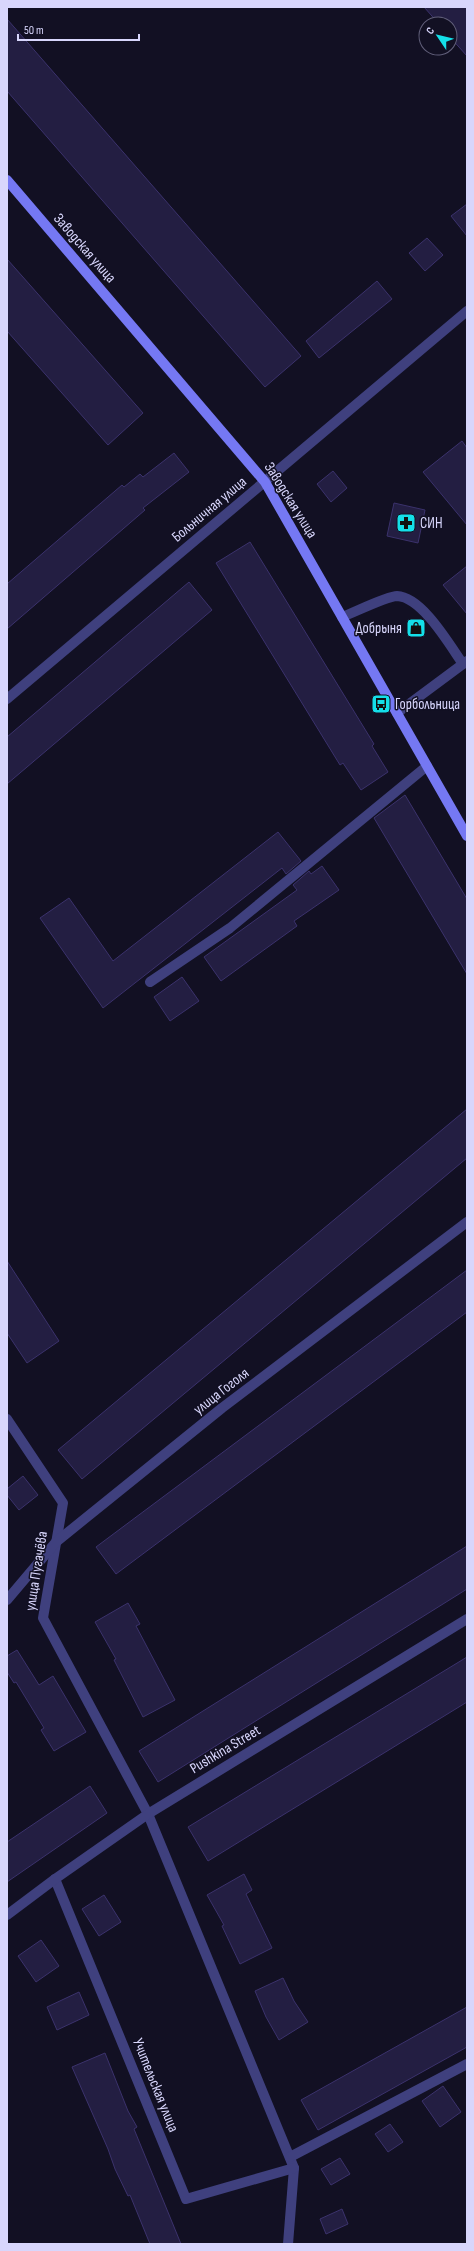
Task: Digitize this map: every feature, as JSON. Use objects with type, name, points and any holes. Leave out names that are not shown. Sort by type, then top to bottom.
[{"type":"street","name":"Заводская улица","points":[[7,180],[265,482],[467,836]]},
{"type":"street","name":"Больничная улица","points":[[7,699],[467,311]]},
{"type":"street","points":[[342,617],[395,596],[410,598],[438,628],[465,663],[397,713]]},
{"type":"street","points":[[150,982],[230,928],[427,766]]},
{"type":"street","name":"улица Гоголя","points":[[7,1600],[56,1542],[222,1408],[467,1222]]},
{"type":"street","name":"улица Пугачёва","points":[[7,1419],[62,1503],[43,1618],[148,1814]]},
{"type":"street","name":"Pushkina Street","points":[[7,1915],[55,1879],[148,1814],[467,1619]]},
{"type":"street","points":[[148,1814],[294,2168],[288,2244]]},
{"type":"street","name":"Учительская улица","points":[[55,1879],[186,2199],[294,2168]]},
{"type":"street","points":[[290,2157],[467,2064]]},
{"type":"building","points":[[424,7],[467,7],[467,56],[458,46],[458,16],[432,16]]},
{"type":"building","points":[[7,19],[301,356],[265,387],[7,91]]},
{"type":"building","points":[[467,204],[467,236],[451,216]]},
{"type":"building","points":[[427,238],[443,255],[425,271],[409,253]]},
{"type":"building","points":[[7,259],[143,413],[108,445],[7,331]]},
{"type":"building","points":[[377,281],[392,299],[319,358],[306,341]]},
{"type":"building","points":[[462,441],[467,448],[467,525],[423,472]]},
{"type":"building","points":[[174,453],[189,472],[143,508],[145,510],[7,629],[7,584],[122,485],[124,487],[140,474],[143,477]]},
{"type":"building","points":[[333,471],[347,488],[331,502],[317,484]]},
{"type":"building","name":"СИН","points":[[394,503],[425,510],[418,543],[387,536]]},
{"type":"building","points":[[250,542],[374,744],[372,746],[388,772],[361,790],[343,763],[340,765],[216,563]]},
{"type":"building","points":[[467,566],[467,614],[443,585]]},
{"type":"building","points":[[189,582],[212,610],[7,784],[7,737]]},
{"type":"building","points":[[405,795],[467,899],[467,974],[374,818]]},
{"type":"building","points":[[278,832],[301,861],[286,874],[282,868],[103,1008],[40,918],[69,898],[113,961]]},
{"type":"building","points":[[322,866],[339,890],[294,921],[297,926],[221,981],[204,957],[297,890],[293,885],[309,871],[311,874]]},
{"type":"building","points":[[182,977],[199,1001],[170,1021],[154,997]]},
{"type":"building","points":[[467,1109],[467,1158],[82,1479],[58,1450]]},
{"type":"building","points":[[7,1261],[59,1341],[27,1363],[7,1333]]},
{"type":"building","points":[[467,1270],[467,1312],[116,1574],[96,1547]]},
{"type":"building","points":[[23,1476],[38,1495],[19,1510],[7,1495],[7,1489]]},
{"type":"building","points":[[467,1546],[467,1589],[158,1782],[139,1751]]},
{"type":"building","points":[[128,1603],[140,1624],[136,1626],[175,1700],[143,1717],[114,1660],[116,1659],[95,1622]]},
{"type":"building","points":[[17,1650],[39,1685],[53,1676],[86,1732],[54,1751],[41,1730],[44,1728],[16,1682],[14,1683],[7,1672],[7,1656]]},
{"type":"building","points":[[467,1657],[467,1702],[208,1861],[188,1827]]},
{"type":"building","points":[[90,1786],[107,1813],[7,1882],[7,1842]]},
{"type":"building","points":[[244,1874],[252,1890],[246,1894],[272,1948],[240,1964],[222,1926],[224,1925],[207,1895]]},
{"type":"building","points":[[104,1895],[121,1922],[99,1936],[82,1909]]},
{"type":"building","points":[[41,1940],[59,1966],[36,1982],[18,1956]]},
{"type":"building","points":[[283,1978],[294,2001],[308,2022],[279,2040],[266,2017],[255,1991]]},
{"type":"building","points":[[79,1992],[89,2015],[57,2030],[47,2007]]},
{"type":"building","points":[[467,2007],[467,2047],[318,2130],[301,2100]]},
{"type":"building","points":[[105,2053],[128,2111],[137,2127],[134,2129],[181,2244],[150,2244],[130,2195],[128,2196],[115,2169],[108,2149],[72,2067]]},
{"type":"building","points":[[443,2086],[461,2112],[440,2127],[422,2101]]},
{"type":"building","points":[[390,2124],[403,2142],[388,2152],[375,2134]]},
{"type":"building","points":[[340,2158],[350,2174],[331,2185],[321,2169]]},
{"type":"building","points":[[342,2209],[348,2224],[326,2234],[320,2219]]},
{"type":"place","name":"СИН","points":[[406,523]]},
{"type":"place","name":"Добрыня","points":[[416,628]]},
{"type":"place","name":"Горбольница","points":[[381,704]]}]
